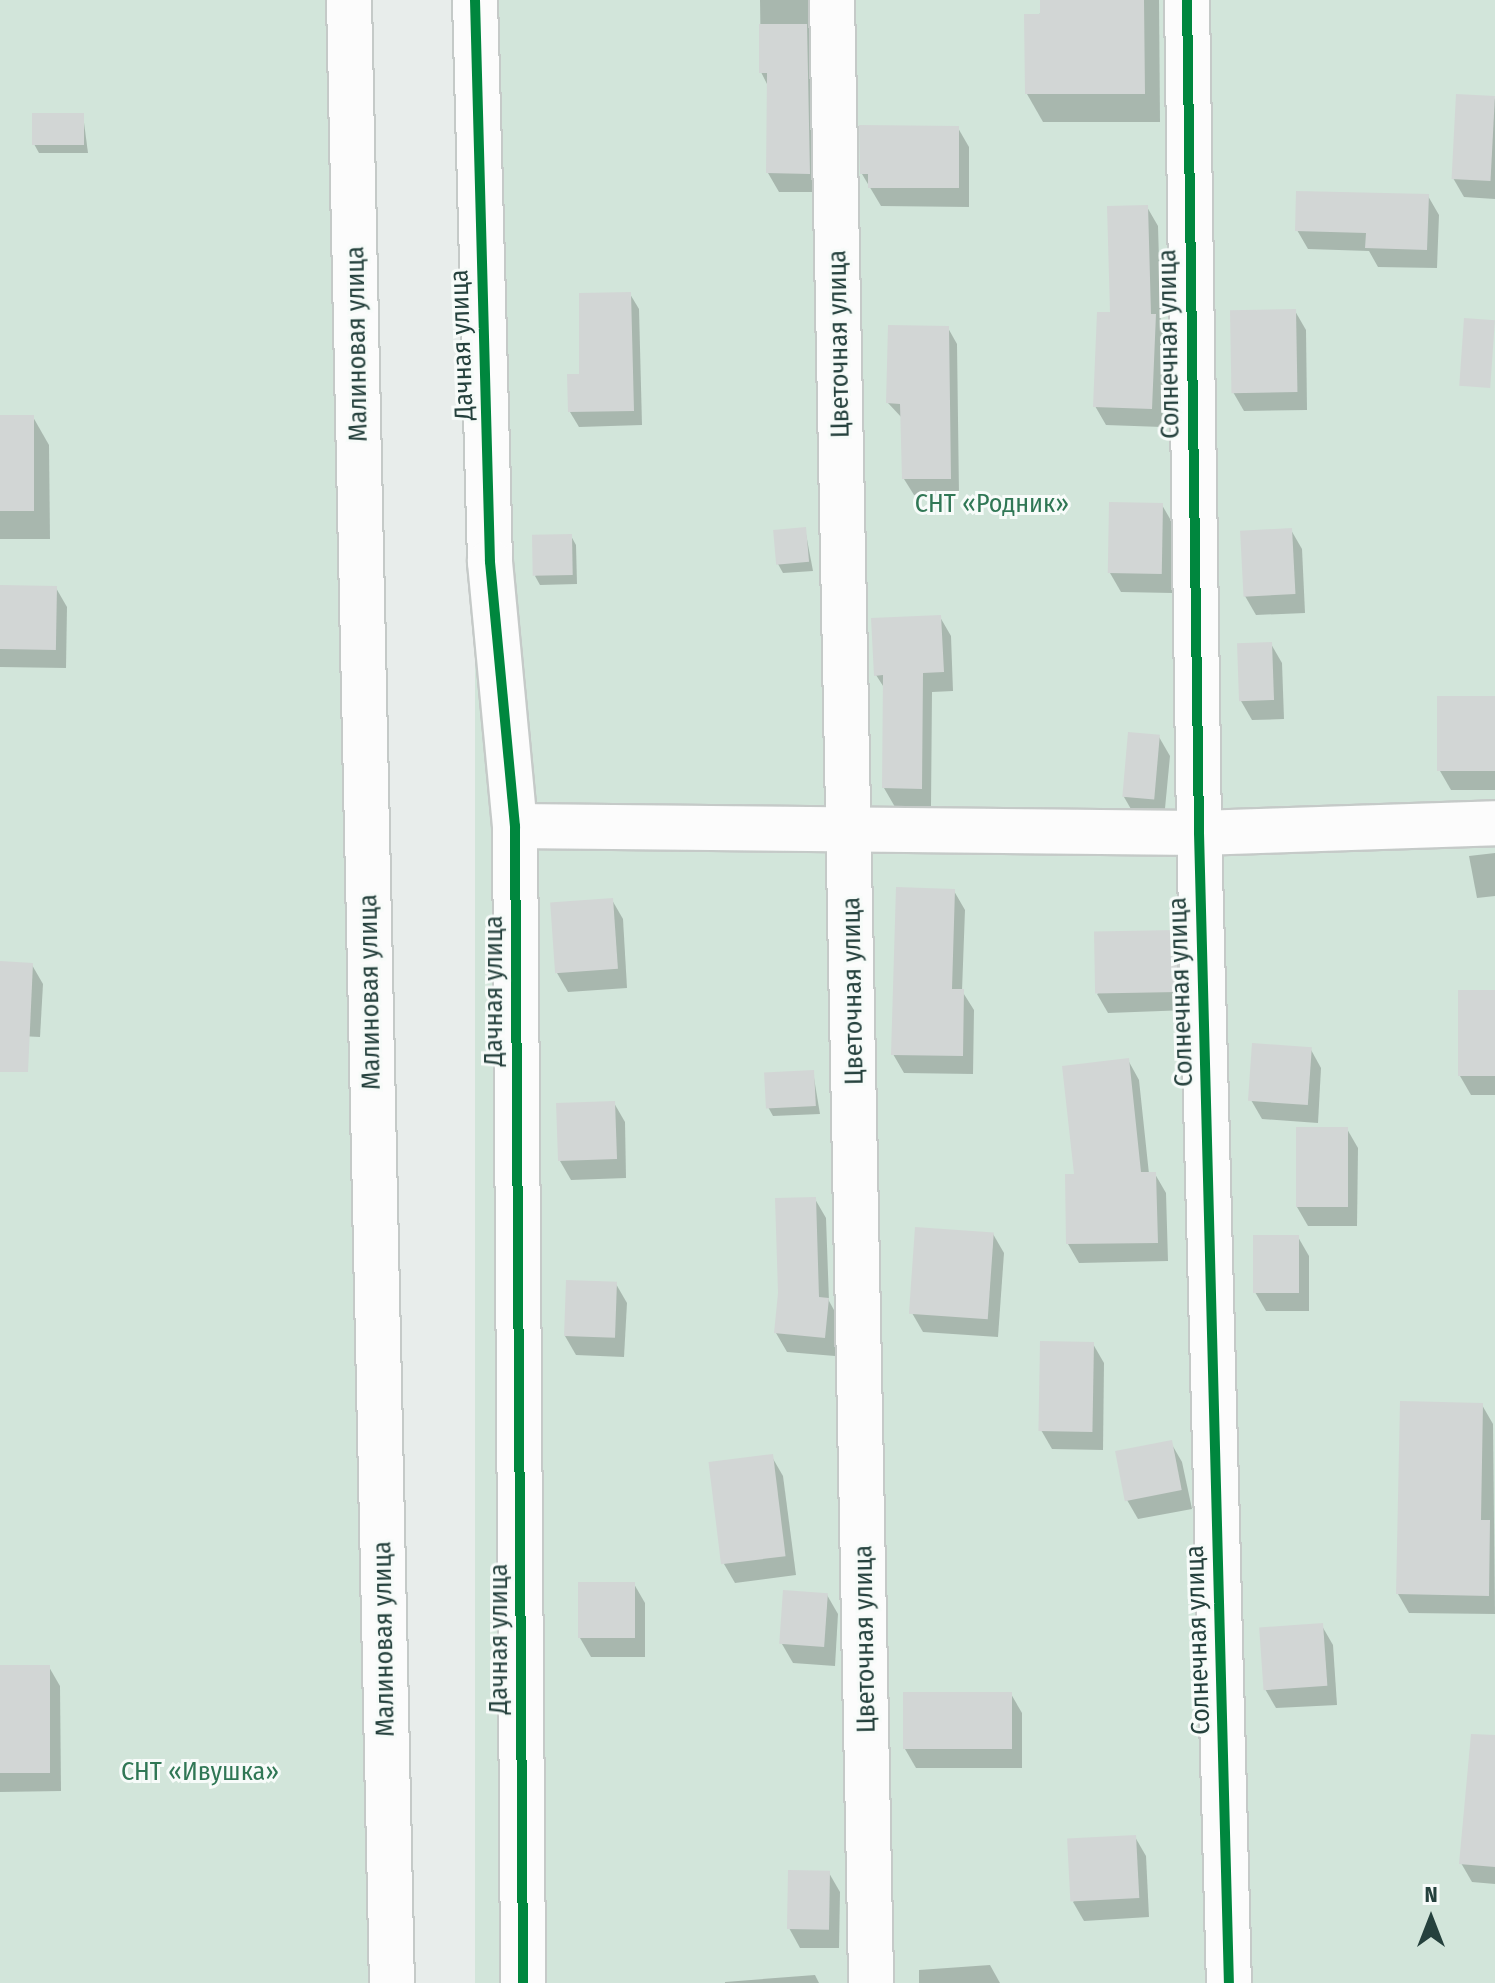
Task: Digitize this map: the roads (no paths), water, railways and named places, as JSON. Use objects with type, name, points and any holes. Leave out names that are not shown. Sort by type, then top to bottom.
[{"type":"street","name":"Малиновая улица","points":[[349,0],[392,1983]]},
{"type":"street","name":"Дачная улица","points":[[475,0],[490,562],[515,826],[523,1983]]},
{"type":"street","name":"Цветочная улица","points":[[832,0],[851,831],[871,1983]]},
{"type":"street","name":"Солнечная улица","points":[[1187,0],[1199,833],[1229,1983]]},
{"type":"street","points":[[515,826],[1199,833],[1495,823]]},
{"type":"park label","name":"СНТ «Родник»","points":[[992,504]]},
{"type":"park label","name":"СНТ «Ивушка»","points":[[200,1772]]}]
